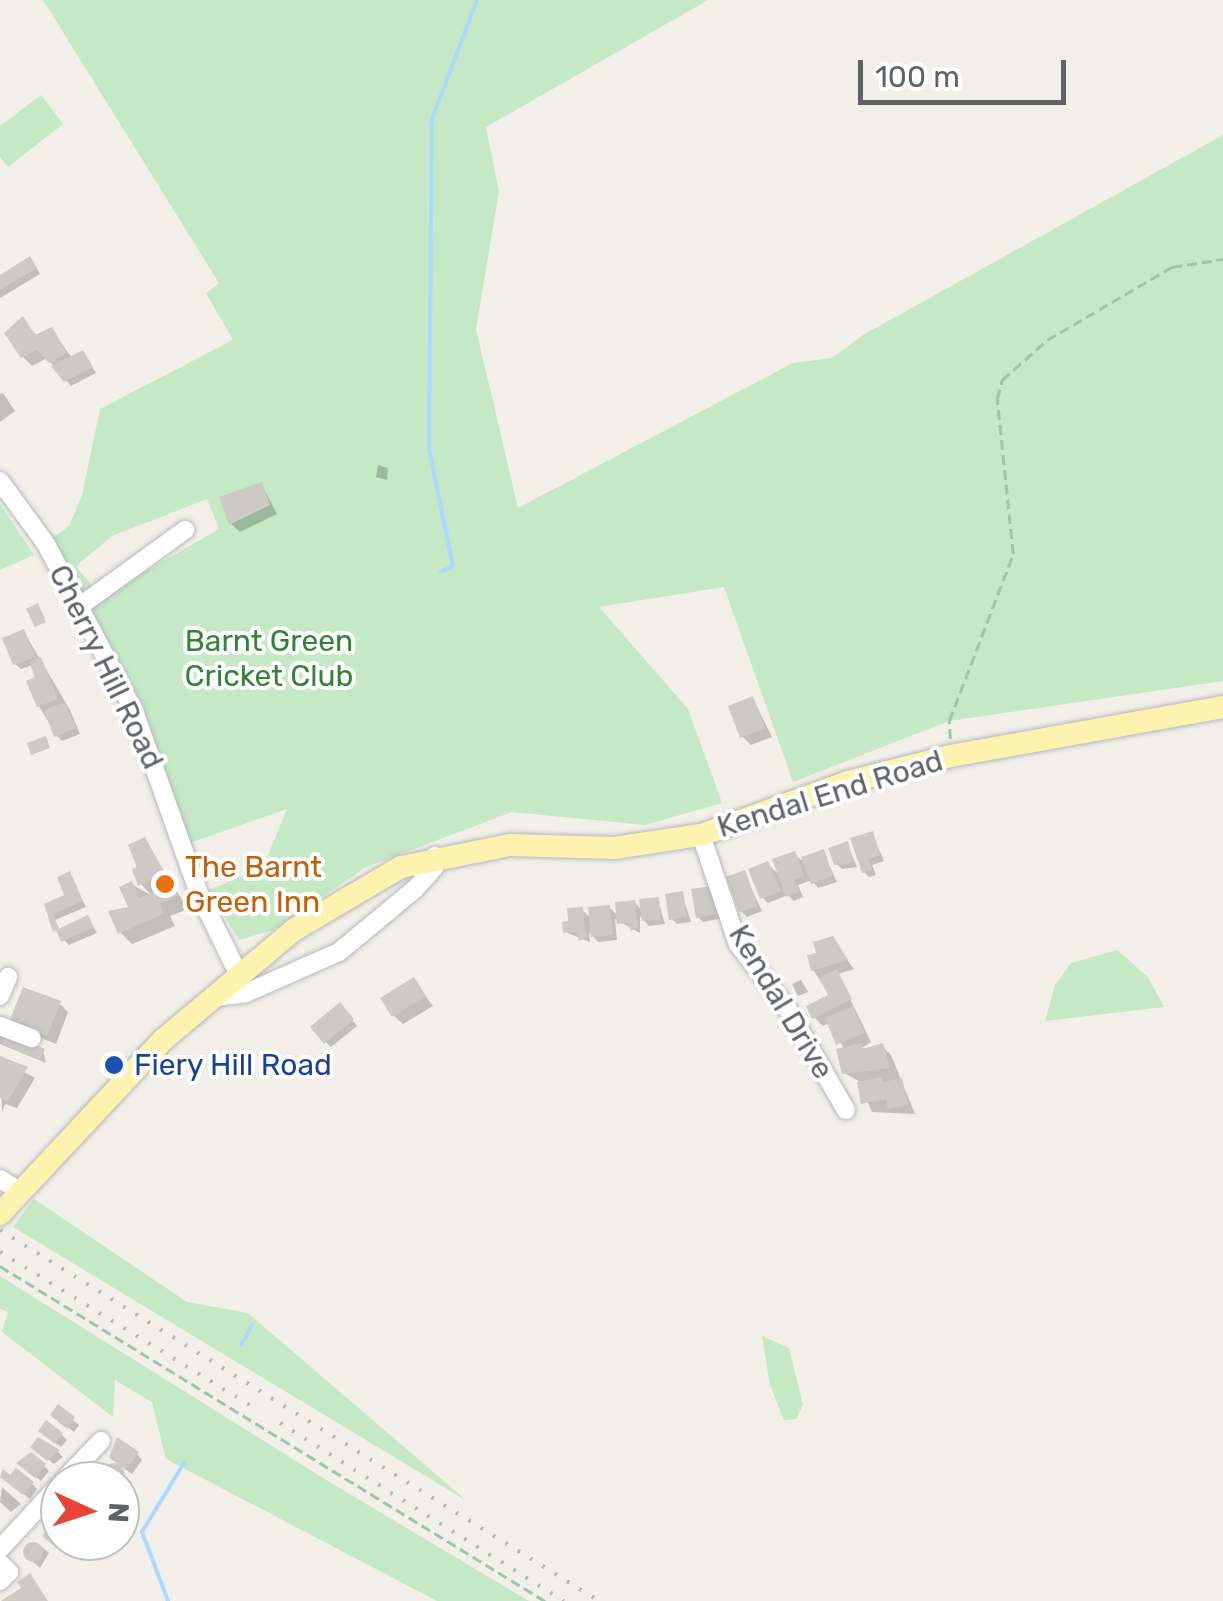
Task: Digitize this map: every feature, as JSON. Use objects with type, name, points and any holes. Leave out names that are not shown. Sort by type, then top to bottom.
[{"type":"main road","name":"Kendal End Road","points":[[0,1214],[10,1185],[110,1090],[239,974],[362,886],[435,856],[510,845],[614,848],[701,835],[848,782],[952,756],[1223,706]]},
{"type":"street","name":"Cherry Hill Road","points":[[0,481],[46,544],[134,711],[200,896],[239,974]]},
{"type":"street","points":[[80,606],[185,530]]},
{"type":"street","name":"Kendal Drive","points":[[701,835],[738,944],[787,1008],[846,1110]]},
{"type":"street","name":"Kendal End Road","points":[[215,996],[246,992],[339,952],[415,889],[434,868],[435,856]]},
{"type":"street","points":[[0,996],[8,978]]},
{"type":"street","points":[[0,1026],[32,1038]]},
{"type":"street","points":[[82,1461],[101,1441]]},
{"type":"street","points":[[0,1549],[40,1506]]},
{"type":"street","points":[[0,1563],[9,1572],[0,1582]]},
{"type":"path","points":[[952,756],[949,722],[1013,554],[997,399],[1002,380],[1047,340],[1172,267],[1223,259]]},
{"type":"path","points":[[0,1266],[545,1601]]},
{"type":"green space","name":"Barnt Green Cricket Club","points":[[43,0],[708,0],[486,127],[499,191],[476,329],[518,508],[793,363],[832,358],[863,335],[1223,135],[1223,681],[949,721],[793,782],[724,587],[599,607],[688,709],[722,803],[645,825],[512,812],[366,867],[273,930],[239,940],[209,890],[263,867],[287,809],[190,843],[50,540],[69,526],[82,496],[100,409],[233,340],[206,293],[219,283]],"holes":[[[207,499],[219,529],[101,597],[76,566],[112,536]]]},
{"type":"green space","points":[[41,95],[63,124],[8,167],[0,157],[0,126]]},
{"type":"green space","points":[[0,504],[34,555],[0,570]]},
{"type":"green space","points":[[1117,950],[1148,977],[1164,1007],[1045,1021],[1055,985],[1071,963]]},
{"type":"green space","points":[[34,1199],[187,1302],[248,1313],[467,1501],[13,1227]]},
{"type":"green space","points":[[0,1276],[331,1483],[529,1601],[437,1601],[166,1459],[152,1402],[115,1380],[113,1417],[2,1332],[8,1312],[0,1309]]},
{"type":"green space","points":[[762,1336],[789,1348],[803,1405],[796,1419],[784,1420],[770,1385]]},
{"type":"building","points":[[30,256],[37,268],[0,290],[0,275]]},
{"type":"building","points":[[23,316],[35,335],[52,327],[67,353],[49,363],[37,350],[21,358],[4,333]]},
{"type":"building","points":[[83,350],[93,367],[64,382],[51,366]]},
{"type":"building","points":[[262,482],[270,505],[229,525],[219,497]]},
{"type":"building","points":[[38,603],[46,622],[35,627],[26,609]]},
{"type":"building","points":[[24,629],[35,657],[13,665],[2,638]]},
{"type":"building","points":[[41,657],[58,699],[37,707],[26,681],[35,677],[29,662]]},
{"type":"building","points":[[753,696],[765,728],[740,738],[728,706]]},
{"type":"building","points":[[65,702],[76,728],[54,737],[44,710]]},
{"type":"building","points":[[46,736],[50,748],[31,755],[27,743]]},
{"type":"building","points":[[873,831],[880,855],[869,859],[872,870],[862,873],[850,838]]},
{"type":"building","name":"The Barnt Green Inn","points":[[145,837],[177,896],[160,904],[164,914],[118,934],[108,911],[128,907],[119,887],[132,881],[139,898],[160,890],[155,878],[138,886],[132,869],[137,867],[128,845]]},
{"type":"building","points":[[848,841],[853,863],[834,865],[828,848]]},
{"type":"building","points":[[824,849],[833,876],[811,884],[801,857]]},
{"type":"building","points":[[795,851],[804,876],[794,879],[799,892],[786,897],[772,859]]},
{"type":"building","points":[[768,861],[781,891],[760,899],[748,869]]},
{"type":"building","points":[[745,870],[758,906],[739,912],[726,877]]},
{"type":"building","points":[[70,871],[83,901],[53,914],[59,928],[53,932],[44,904],[64,895],[57,877]]},
{"type":"building","points":[[711,886],[720,913],[696,918],[691,889]]},
{"type":"building","points":[[683,891],[687,917],[669,920],[665,894]]},
{"type":"building","points":[[659,897],[661,920],[642,921],[639,899]]},
{"type":"building","points":[[635,900],[638,927],[631,931],[628,923],[617,924],[615,902]]},
{"type":"building","points":[[610,905],[613,935],[591,937],[588,907]]},
{"type":"building","points":[[583,907],[586,938],[579,941],[576,932],[563,933],[562,922],[568,921],[567,908]]},
{"type":"building","points":[[88,915],[94,927],[61,942],[56,930]]},
{"type":"building","points":[[833,936],[848,960],[811,971],[807,955],[816,953],[813,942]]},
{"type":"building","points":[[837,969],[852,999],[812,1019],[806,1006],[828,995],[819,978]]},
{"type":"building","points":[[414,977],[426,996],[392,1017],[380,998]]},
{"type":"building","points":[[23,987],[61,1001],[47,1036],[9,1022]]},
{"type":"building","points":[[340,1002],[354,1019],[324,1044],[310,1027]]},
{"type":"building","points":[[853,1006],[864,1033],[836,1045],[825,1018]]},
{"type":"building","points":[[7,1033],[45,1049],[40,1060],[2,1044]]},
{"type":"building","points":[[861,1043],[863,1049],[883,1043],[890,1068],[842,1074],[836,1049]]},
{"type":"building","points":[[0,1056],[28,1067],[8,1101],[0,1098]]},
{"type":"building","points":[[882,1077],[883,1082],[902,1078],[908,1105],[888,1109],[886,1099],[861,1104],[857,1082]]},
{"type":"building","points":[[58,1404],[75,1417],[67,1429],[50,1415]]},
{"type":"building","points":[[46,1420],[63,1433],[55,1444],[38,1431]]},
{"type":"building","points":[[38,1437],[60,1450],[47,1461],[30,1447]]},
{"type":"building","points":[[117,1437],[139,1452],[132,1461],[109,1458]]},
{"type":"building","points":[[31,1452],[42,1461],[35,1478],[16,1463]]},
{"type":"building","points":[[16,1468],[34,1482],[23,1495],[0,1477],[3,1469],[10,1475]]},
{"type":"building","points":[[37,1543],[40,1559],[29,1561],[24,1548]]},
{"type":"building","points":[[30,1573],[48,1601],[1,1601],[21,1588],[17,1582]]},
{"type":"waterway","points":[[441,572],[453,566],[429,448],[432,119],[477,0]]},
{"type":"waterway","points":[[241,1345],[252,1325]]},
{"type":"waterway","points":[[168,1601],[142,1532],[184,1463]]},
{"type":"railway","points":[[0,1230],[599,1601]]},
{"type":"railway","points":[[0,1252],[250,1405]]},
{"type":"railway","points":[[280,1423],[564,1601]]},
{"type":"place","name":"The Barnt Green Inn","points":[[165,884]]},
{"type":"place","name":"Fiery Hill Road","points":[[114,1065]]}]
